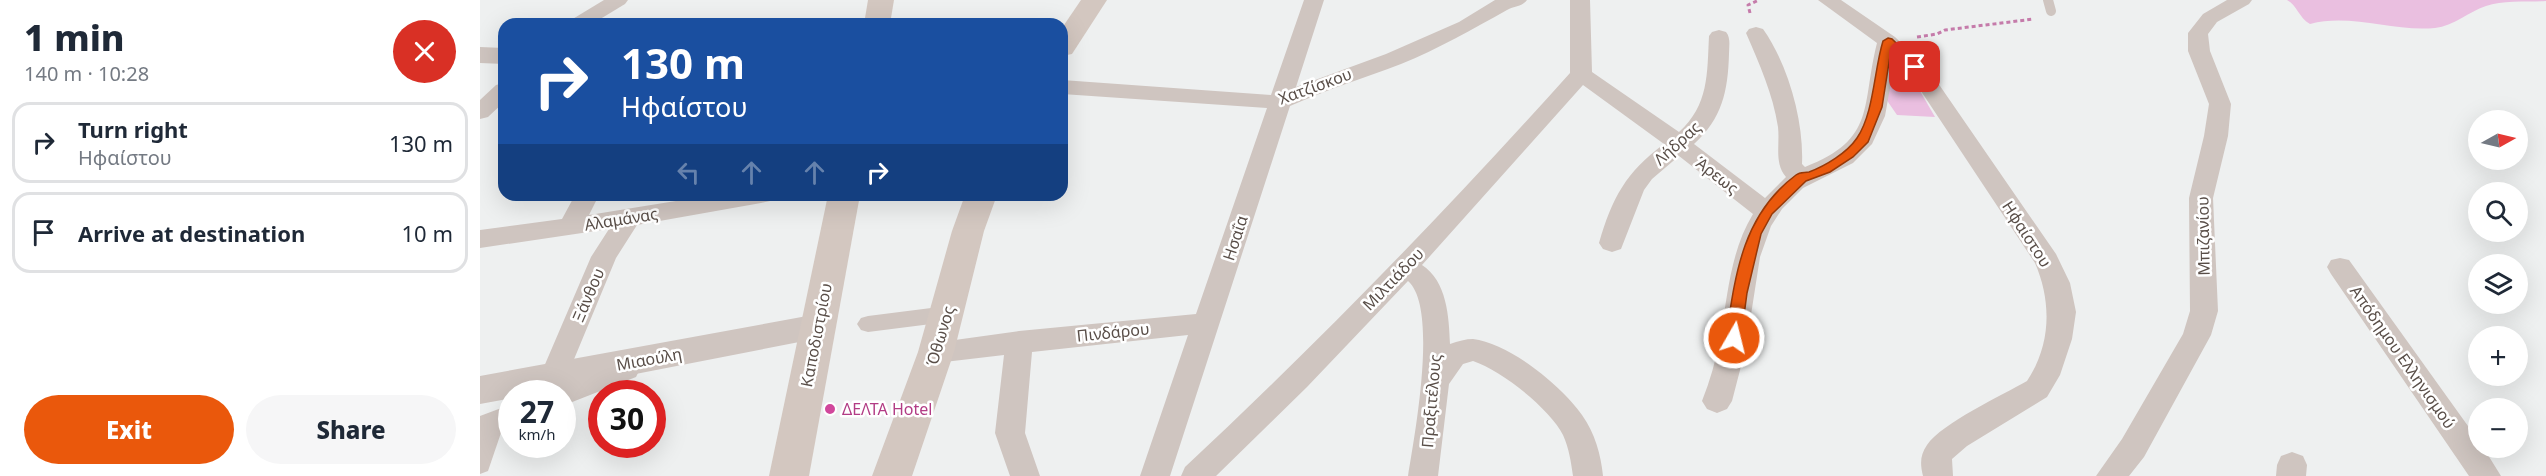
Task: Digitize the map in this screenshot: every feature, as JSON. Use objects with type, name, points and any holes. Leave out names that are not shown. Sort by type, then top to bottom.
[{"type":"main road","points":[[878,18],[881,0]]},
{"type":"main road","points":[[1068,39],[1094,0]]},
{"type":"main road","name":"Καποδιστρίου","points":[[789,476],[843,201]]},
{"type":"main road","name":"Όθωνος","points":[[892,476],[936,352],[968,231],[979,201]]},
{"type":"street","points":[[588,18],[618,0]]},
{"type":"street","name":"Ησαΐα","points":[[1155,476],[1314,0]]},
{"type":"street","name":"Χατζίσκου","points":[[1068,87],[1280,102],[1316,86],[1403,56],[1466,26],[1503,4],[1516,0]]},
{"type":"street","points":[[1580,0],[1581,74]]},
{"type":"street","name":"Ηφαίστου","points":[[1828,0],[1884,39],[1921,75],[2047,261],[2061,300],[2062,312],[2056,348],[2046,375],[2037,389],[1944,446],[1935,463],[1938,476]]},
{"type":"street","name":"Μπιζανίου","points":[[2110,476],[2133,448],[2201,325],[2205,294],[2201,257],[2201,198],[2216,136],[2220,104],[2199,51],[2198,33],[2210,18],[2235,1]]},
{"type":"street","points":[[1756,33],[1773,70],[1789,123],[1790,164],[1793,170],[1802,177]]},
{"type":"street","name":"Λήδρας","points":[[1612,243],[1623,205],[1637,181],[1700,124],[1708,112],[1715,82],[1719,36]]},
{"type":"street","points":[[1718,401],[1728,368],[1740,293],[1754,234],[1767,211],[1802,177],[1825,169],[1849,154],[1863,139],[1876,107],[1884,39]]},
{"type":"street","points":[[480,55],[498,56]]},
{"type":"street","name":"Άρεως","points":[[1581,74],[1767,211]]},
{"type":"street","name":"Μιλτιάδου","points":[[1196,476],[1270,407],[1507,158],[1581,74]]},
{"type":"street","points":[[480,112],[498,96]]},
{"type":"street","points":[[572,226],[584,201]]},
{"type":"street","name":"Αλαμάνας","points":[[480,239],[629,218],[727,201]]},
{"type":"street","name":"Ξάνθου","points":[[560,380],[604,257],[629,218]]},
{"type":"street","name":"Πραξιτέλους","points":[[1404,267],[1422,279],[1431,296],[1436,342],[1436,382],[1423,476]]},
{"type":"street","name":"Απόδημου Ελληνισμού","points":[[2340,267],[2486,476]]},
{"type":"street","points":[[868,324],[947,315]]},
{"type":"street","name":"Πινδάρου","points":[[936,352],[1207,323]]},
{"type":"street","name":"Μιαούλη","points":[[576,380],[654,358],[818,327]]},
{"type":"street","points":[[1018,342],[1010,433],[1025,476]]},
{"type":"street","points":[[1436,382],[1453,357],[1462,350],[1474,350],[1490,355],[1547,395],[1560,409],[1579,437],[1586,453],[1588,476]]},
{"type":"street","name":"Μιαούλη","points":[[480,390],[498,389]]},
{"type":"street","points":[[480,464],[495,423]]},
{"type":"lane","points":[[2048,0],[2050,11]]},
{"type":"path","points":[[1748,5],[1759,0]]},
{"type":"path","points":[[1884,39],[1937,34],[1945,30],[2037,18],[2050,11]]},
{"type":"shaded area","points":[[2287,0],[2546,1],[2493,4],[2448,25],[2419,29],[2356,21],[2325,21],[2310,24]]},
{"type":"shaded area","points":[[1886,58],[1920,91],[1935,117],[1897,115],[1886,99]]},
{"type":"place","name":"ΔΕΛΤΑ Hotel","points":[[830,409]]},
{"type":"route","points":[[1734,338],[1740,293],[1754,234],[1767,211],[1802,177],[1825,169],[1858,147],[1867,133],[1876,107],[1888,41],[1915,67]]}]
